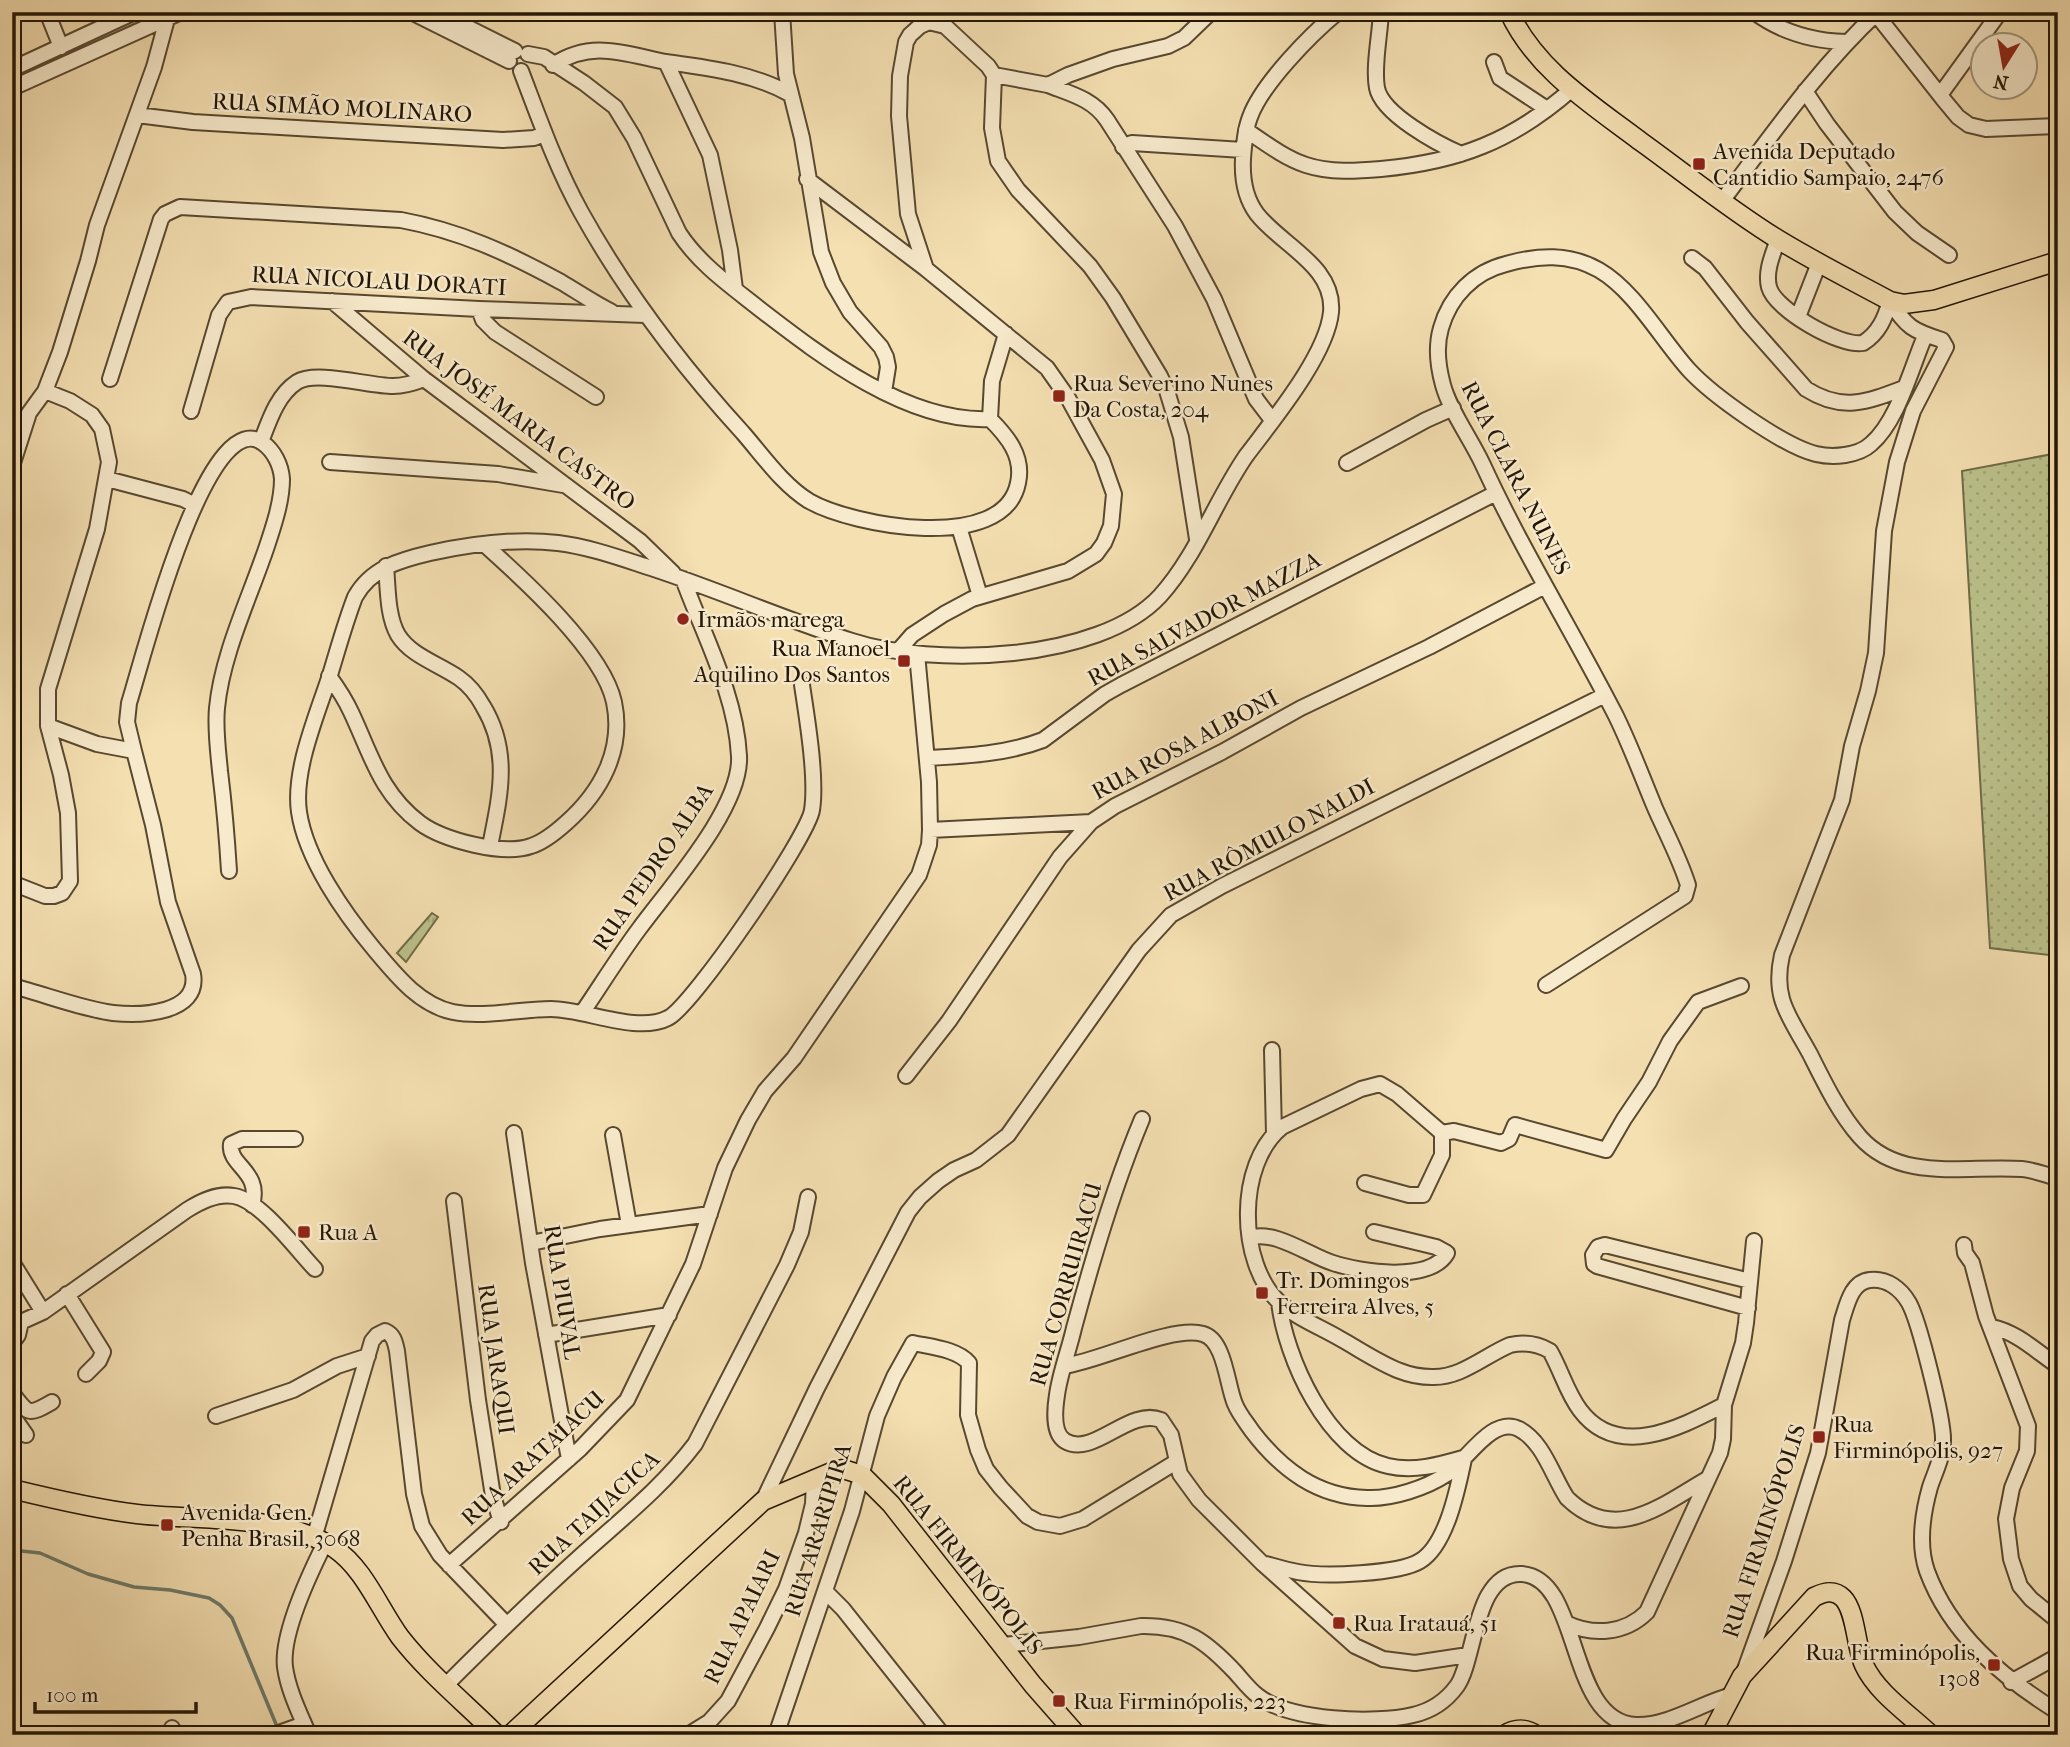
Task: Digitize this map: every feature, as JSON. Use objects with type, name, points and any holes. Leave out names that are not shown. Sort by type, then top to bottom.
[{"type":"main road","points":[[1509,12],[1530,48],[1548,69],[1572,89],[1722,201],[1778,239],[1890,301],[1917,303],[1934,300],[2058,261]]},
{"type":"main road","name":"RUA FIRMINÓPOLIS","points":[[510,1735],[763,1501],[814,1478],[843,1469],[862,1475],[891,1504],[1034,1685],[1077,1735]]},
{"type":"main road","points":[[12,1489],[137,1514],[254,1523],[320,1540],[336,1549],[356,1569],[401,1638],[497,1735]]},
{"type":"main road","points":[[1711,1735],[1764,1639],[1814,1597],[1835,1592],[1846,1601],[1863,1664],[1870,1675],[1884,1692],[1931,1735]]},
{"type":"main road","points":[[1504,1735],[1526,1730],[1536,1735]]},
{"type":"street","points":[[47,12],[61,47]]},
{"type":"street","points":[[12,69],[135,12]]},
{"type":"street","points":[[12,88],[181,12]]},
{"type":"street","points":[[411,12],[521,60],[540,55],[615,107],[634,138],[669,214],[688,246],[711,271],[843,370],[884,392],[950,414],[990,418]]},
{"type":"street","points":[[437,12],[521,60],[544,134],[579,209],[645,315],[721,409],[801,495],[850,518],[921,528],[959,527],[991,516],[1002,509],[1016,492],[1020,470],[1015,450],[990,418],[992,381],[1006,334]]},
{"type":"street","points":[[782,12],[786,74],[802,138],[819,244],[826,268],[850,312],[881,347],[886,357],[888,367],[884,392]]},
{"type":"street","points":[[1048,85],[1113,59],[1168,46],[1184,38],[1212,12]]},
{"type":"street","points":[[802,685],[813,792],[812,810],[804,832],[765,894],[686,1004],[668,1019],[642,1023],[562,1009],[463,1013],[445,1010],[425,1000],[402,982],[359,933],[308,844],[299,813],[300,776],[355,597],[368,579],[386,566],[437,552],[484,544],[539,541],[590,548],[872,648],[917,654],[1007,654],[1061,645],[1106,631],[1134,617],[1169,584],[1243,461],[1320,350],[1329,322],[1330,297],[1324,281],[1265,223],[1249,202],[1244,181],[1244,150],[1246,130],[1254,106],[1301,48],[1338,12]]},
{"type":"street","points":[[1381,12],[1377,83],[1382,101],[1423,134],[1461,155]]},
{"type":"street","points":[[1755,12],[1773,24],[1801,35],[1822,41],[1846,42]]},
{"type":"street","points":[[1940,95],[2000,12]]},
{"type":"street","points":[[1722,201],[1805,91],[1846,42],[1877,13],[1958,117],[1972,127],[1986,130],[2058,125]]},
{"type":"street","points":[[13,458],[29,414],[45,391],[73,315],[97,225],[159,51],[167,19]]},
{"type":"street","points":[[926,269],[908,214],[899,116],[900,76],[906,42],[920,26],[929,22],[945,26],[988,66],[994,75],[992,128],[998,161],[1012,183],[1090,266],[1125,316],[1167,391],[1181,437],[1197,539]]},
{"type":"street","points":[[550,63],[590,50],[750,77],[790,94]]},
{"type":"street","points":[[666,62],[710,155],[730,250],[734,289]]},
{"type":"street","points":[[1494,62],[1500,78],[1547,109]]},
{"type":"street","points":[[994,75],[1048,85],[1090,101],[1099,108],[1175,226],[1214,299],[1256,399],[1272,420]]},
{"type":"street","points":[[1246,130],[1289,158],[1324,169],[1349,171],[1412,167],[1461,155],[1503,138],[1572,89]]},
{"type":"street","points":[[1805,91],[1895,212],[1917,233],[1949,255]]},
{"type":"street","name":"RUA SIMÃO MOLINARO","points":[[137,115],[193,122],[503,140],[534,138],[544,134]]},
{"type":"street","points":[[1123,146],[1132,143],[1244,150]]},
{"type":"street","points":[[807,178],[926,269],[1046,368],[1065,392],[1102,460],[1114,494],[1111,526],[1096,554],[1068,571],[980,596],[944,614],[912,635],[898,651]]},
{"type":"street","points":[[110,379],[161,219],[180,207],[387,219],[432,226],[462,234],[503,252],[612,312]]},
{"type":"street","points":[[1778,239],[1770,263],[1769,289],[1785,309],[1834,337],[1858,344],[1867,341],[1884,321],[1890,301]]},
{"type":"street","name":"RUA CLARA NUNES","points":[[1546,985],[1685,896],[1688,885],[1605,695],[1496,493],[1443,387],[1438,350],[1442,324],[1455,298],[1469,282],[1495,266],[1545,257],[1577,261],[1602,272],[1623,291],[1690,372],[1730,405],[1809,451],[1840,456],[1866,448],[1882,433],[1931,337]]},
{"type":"street","points":[[1692,258],[1705,268],[1801,384],[1815,395],[1831,402],[1859,402],[1904,388]]},
{"type":"street","points":[[1798,317],[1819,263]]},
{"type":"street","name":"RUA NICOLAU DORATI","points":[[191,411],[212,335],[223,307],[228,302],[251,297],[645,315]]},
{"type":"street","name":"RUA JOSÉ MARIA CASTRO","points":[[332,301],[424,379],[640,541],[680,578]]},
{"type":"street","points":[[1890,301],[1905,324],[1945,343],[1945,352],[1913,411],[1904,435],[1892,482],[1884,531],[1876,653],[1852,746],[1842,800],[1782,955],[1778,989],[1788,1016],[1839,1107],[1858,1135],[1883,1157],[1898,1164],[1916,1167],[2024,1169],[2058,1178]]},
{"type":"street","points":[[1911,329],[1917,303]]},
{"type":"street","points":[[479,309],[483,320],[495,332],[596,397]]},
{"type":"street","points":[[261,442],[275,408],[289,388],[302,379],[321,378],[393,386],[424,379]]},
{"type":"street","points":[[12,883],[54,897],[62,893],[70,881],[67,803],[48,726],[48,689],[97,529],[107,479],[108,451],[98,423],[83,408],[45,391]]},
{"type":"street","points":[[1348,463],[1453,408]]},
{"type":"street","points":[[12,986],[112,1013],[169,1008],[186,1000],[192,992],[193,974],[168,902],[153,825],[127,722],[129,703],[174,557],[195,505],[227,449],[245,439],[261,442],[271,451],[281,470],[282,481],[273,528],[223,672],[216,711],[229,871]]},
{"type":"street","points":[[330,462],[498,474],[567,486]]},
{"type":"street","points":[[107,479],[183,499],[195,505]]},
{"type":"street","name":"RUA SALVADOR MAZZA","points":[[926,758],[1000,751],[1043,740],[1121,684],[1496,493]]},
{"type":"street","points":[[959,527],[980,596]]},
{"type":"street","points":[[329,676],[351,711],[380,779],[407,812],[421,824],[450,838],[517,849],[530,847],[546,839],[577,814],[596,791],[611,758],[616,727],[614,701],[609,686],[596,663],[555,611],[484,544]]},
{"type":"street","points":[[386,566],[393,624],[398,634],[410,648],[469,686],[488,713],[498,734],[502,761],[490,846]]},
{"type":"street","name":"RUA PEDRO ALBA","points":[[582,1013],[708,834],[729,799],[737,774],[737,733],[728,699],[680,578]]},
{"type":"street","name":"RUA ROSA ALBONI","points":[[906,1076],[949,1021],[1060,857],[1091,822],[1115,806],[1222,752],[1301,708],[1545,586]]},
{"type":"street","name":"RUA ARATAIACU","points":[[449,1565],[501,1522],[569,1459],[627,1400],[693,1264],[732,1152],[755,1107],[765,1091],[794,1058],[919,875],[929,845],[930,830],[917,654]]},
{"type":"street","name":"RUA RÔMULO NALDI","points":[[763,1501],[817,1388],[908,1212],[932,1186],[954,1170],[996,1147],[1009,1135],[1124,970],[1159,926],[1171,915],[1222,886],[1605,695]]},
{"type":"street","points":[[48,726],[90,742],[134,751]]},
{"type":"street","points":[[930,830],[1091,822]]},
{"type":"street","points":[[1442,1133],[1454,1131],[1501,1143],[1508,1139],[1515,1125],[1606,1150],[1671,1041],[1698,1002],[1741,986]]},
{"type":"street","points":[[1272,1050],[1274,1134]]},
{"type":"street","points":[[1365,1183],[1409,1195],[1423,1195],[1442,1155],[1442,1133],[1403,1098],[1380,1084],[1362,1089],[1308,1114],[1274,1134],[1259,1158],[1251,1179],[1247,1211],[1250,1238],[1261,1277],[1279,1302],[1398,1370],[1422,1376],[1435,1378],[1460,1372],[1510,1345],[1519,1343],[1542,1346],[1550,1351],[1578,1408],[1601,1428],[1622,1435],[1646,1436],[1678,1428],[1724,1405]]},
{"type":"street","name":"RUA CORRUIRACU","points":[[1142,1118],[1094,1255],[1057,1394],[1057,1430],[1067,1442],[1090,1442],[1135,1420],[1158,1418],[1171,1435],[1176,1462]]},
{"type":"street","name":"RUA PIUVAL","points":[[514,1133],[569,1459]]},
{"type":"street","points":[[613,1135],[629,1225]]},
{"type":"street","points":[[253,1205],[253,1181],[231,1152],[231,1144],[242,1139],[295,1139]]},
{"type":"street","points":[[12,1343],[18,1335],[16,1323],[43,1312],[199,1202],[209,1198],[233,1195],[253,1205],[315,1269]]},
{"type":"street","name":"RUA TAIJACICA","points":[[446,1685],[507,1625],[649,1496],[695,1444],[788,1265],[803,1225],[808,1197]]},
{"type":"street","name":"RUA JARAQUI","points":[[454,1201],[478,1400],[493,1496],[501,1522]]},
{"type":"street","points":[[531,1243],[710,1214]]},
{"type":"street","points":[[1250,1238],[1270,1236],[1331,1262],[1385,1272],[1432,1267],[1442,1261],[1447,1253],[1436,1247],[1374,1232]]},
{"type":"street","points":[[1566,1623],[1588,1631],[1613,1631],[1639,1619],[1653,1600],[1720,1453],[1724,1405],[1743,1343],[1754,1241]]},
{"type":"street","points":[[1748,1308],[1597,1266],[1594,1264],[1593,1255],[1598,1247],[1605,1245],[1750,1281]]},
{"type":"street","points":[[1964,1245],[1965,1254],[1972,1263],[1986,1316],[2028,1426],[2027,1451],[2012,1488],[2006,1519],[2011,1559],[2020,1586],[2031,1599],[2056,1613]]},
{"type":"street","points":[[12,1262],[43,1312]]},
{"type":"street","name":"RUA FIRMINÓPOLIS","points":[[1764,1639],[1784,1561],[1818,1453],[1844,1313],[1852,1291],[1859,1283],[1880,1279],[1902,1293],[1914,1314],[1943,1427],[1942,1455],[1929,1490],[1924,1523],[1923,1553],[1927,1570],[1935,1589],[1972,1646],[2011,1682],[2058,1712]]},
{"type":"street","points":[[67,1294],[103,1352],[99,1361],[86,1374]]},
{"type":"street","points":[[1279,1302],[1287,1343],[1307,1391],[1334,1427],[1364,1456],[1389,1467],[1404,1468],[1464,1458]]},
{"type":"street","points":[[546,1335],[669,1315]]},
{"type":"street","points":[[1992,1326],[2015,1336],[2058,1366]]},
{"type":"street","points":[[272,1735],[302,1729],[288,1679],[285,1657],[300,1598],[320,1540],[372,1341],[385,1331],[394,1339],[397,1351],[408,1451],[419,1515],[427,1536],[449,1565],[507,1625]]},
{"type":"street","points":[[1064,1366],[1102,1358],[1166,1337],[1192,1333],[1206,1335],[1216,1345],[1221,1356],[1234,1402],[1270,1454],[1306,1482],[1334,1493],[1368,1499],[1399,1494],[1448,1474],[1492,1433],[1506,1426],[1519,1429],[1538,1446],[1561,1488],[1576,1506],[1598,1517],[1624,1520],[1648,1514],[1707,1479]]},
{"type":"street","name":"RUA ARARIPIRA","points":[[776,1735],[862,1475],[877,1416],[913,1343],[962,1356],[969,1363],[968,1415],[978,1450],[986,1468],[1001,1488],[1027,1516],[1038,1522],[1060,1526],[1083,1519],[1176,1462]]},
{"type":"street","points":[[216,1416],[285,1394],[337,1366],[369,1356]]},
{"type":"street","points":[[12,1393],[29,1412],[52,1402]]},
{"type":"street","points":[[12,1415],[26,1435]]},
{"type":"street","points":[[1262,1563],[1300,1573],[1351,1573],[1402,1567],[1421,1561],[1435,1544],[1451,1516],[1464,1458]]},
{"type":"street","points":[[1176,1462],[1180,1474],[1199,1500],[1262,1563],[1355,1646],[1371,1655],[1415,1663],[1468,1655]]},
{"type":"street","name":"RUA APAIARI","points":[[688,1735],[702,1727],[734,1691],[786,1589],[811,1516],[814,1478]]},
{"type":"street","points":[[1003,1645],[1158,1625],[1195,1635],[1225,1661],[1258,1696],[1273,1705],[1292,1712],[1337,1718],[1390,1718],[1429,1711],[1447,1698],[1458,1684],[1489,1594],[1504,1578],[1525,1574],[1540,1582],[1555,1598],[1592,1692],[1610,1716],[1637,1725],[1651,1723],[1732,1695]]},
{"type":"street","points":[[825,1591],[843,1609],[943,1735]]},
{"type":"street","points":[[2011,1682],[2058,1656]]},
{"type":"street","points":[[1692,1709],[1723,1713]]},
{"type":"green space","points":[[2058,453],[2058,956],[1990,948],[1962,471]]},
{"type":"green space","points":[[432,913],[438,917],[406,962],[397,953]]},
{"type":"waterway","points":[[12,80],[162,12]]},
{"type":"waterway","points":[[12,1550],[40,1553],[88,1574],[134,1587],[170,1590],[209,1598],[220,1605],[232,1618],[278,1729]]},
{"type":"place","name":"Avenida Deputado Cantidio Sampaio, 2476","points":[[1699,164]]},
{"type":"place","name":"Rua Severino Nunes Da Costa, 204","points":[[1059,396]]},
{"type":"place","name":"Irmãos marega","points":[[683,619]]},
{"type":"place","name":"Rua Manoel Aquilino Dos Santos","points":[[904,661]]},
{"type":"place","name":"Rua A","points":[[304,1232]]},
{"type":"place","name":"Tr. Domingos Ferreira Alves, 5","points":[[1262,1293]]},
{"type":"place","name":"Rua Firminópolis, 927","points":[[1819,1437]]},
{"type":"place","name":"Avenida Gen. Penha Brasil, 3068","points":[[167,1525]]},
{"type":"place","name":"Rua Iratauá, 51","points":[[1339,1623]]},
{"type":"place","name":"Rua Firminópolis, 1308","points":[[1994,1665]]},
{"type":"place","name":"Rua Firminópolis, 223","points":[[1059,1701]]}]
